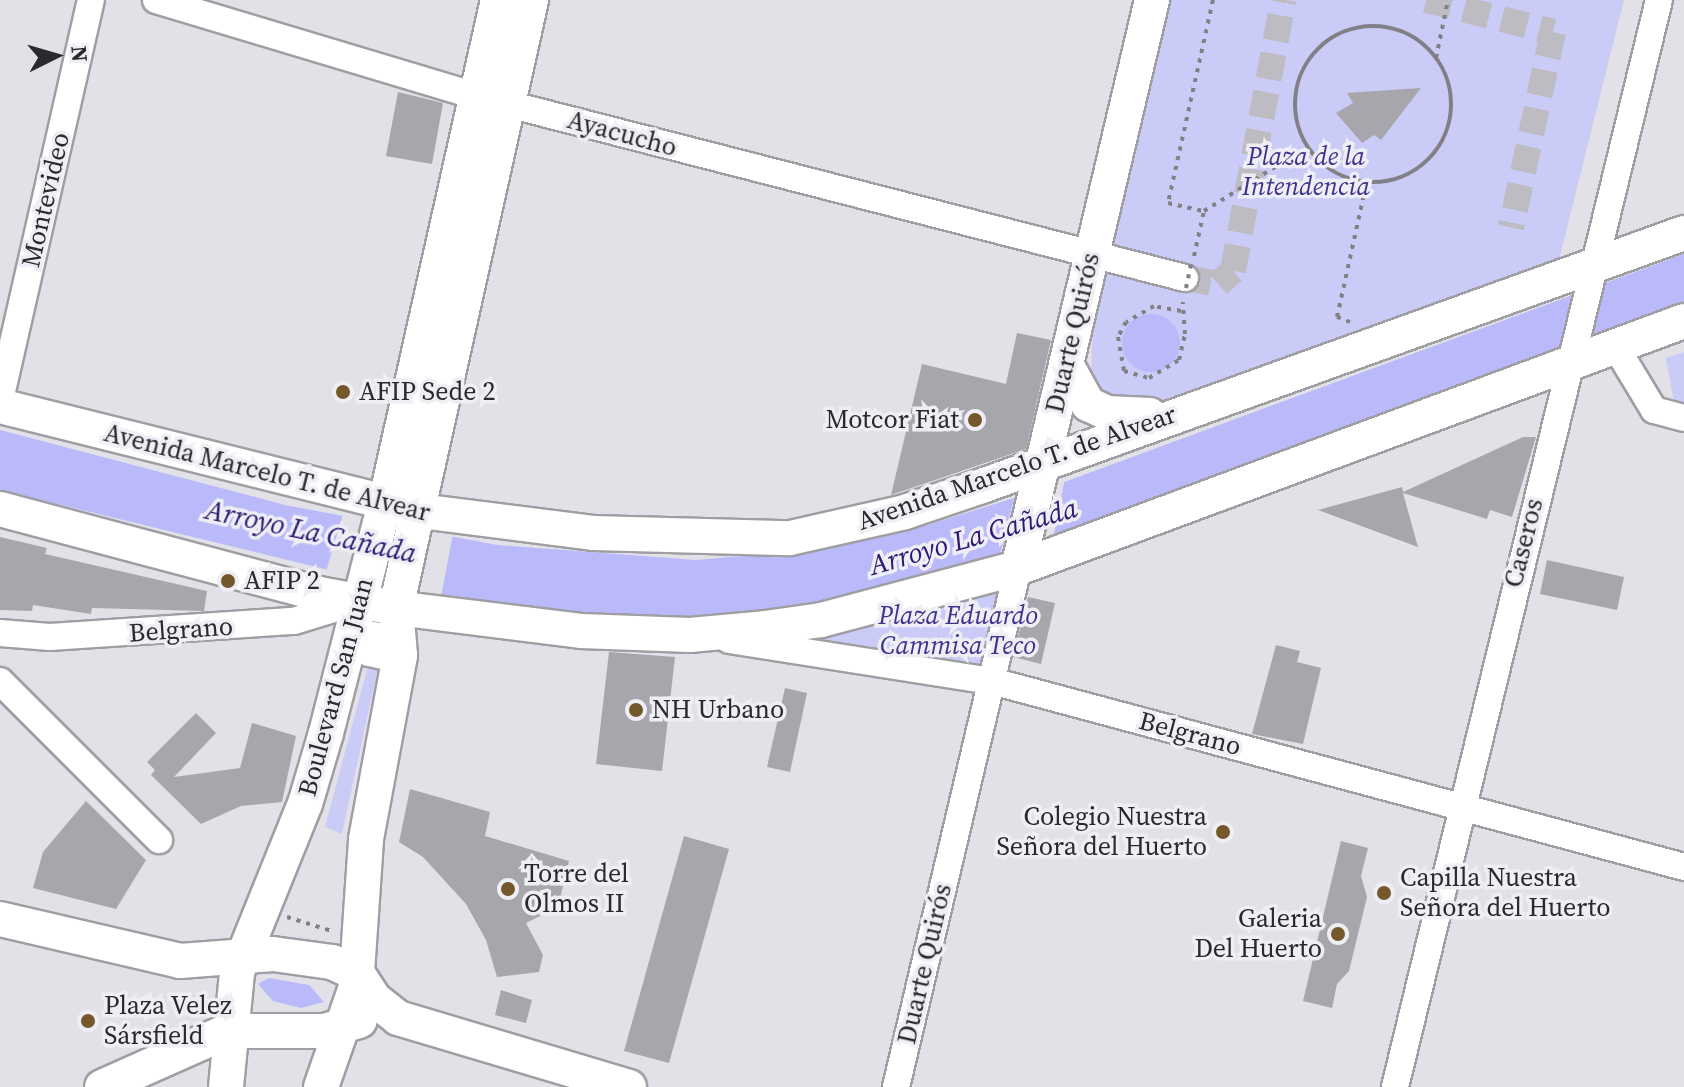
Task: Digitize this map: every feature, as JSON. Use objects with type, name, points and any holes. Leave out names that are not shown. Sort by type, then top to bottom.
[{"type":"main road","name":"Boulevard San Juan","points":[[321,1087],[345,1029],[358,974],[366,839],[400,655],[396,608],[420,511],[492,100],[498,0]]},
{"type":"main road","name":"Boulevard San Juan","points":[[226,1087],[228,1031],[243,959],[305,804],[492,100],[531,0]]},
{"type":"main road","name":"Duarte Quirós","points":[[1018,568],[1152,0]]},
{"type":"main road","name":"Avenida Marcelo T. de Alvear","points":[[0,403],[420,511],[567,531],[790,538],[905,512],[1684,233]]},
{"type":"main road","points":[[0,509],[358,601],[396,608],[581,631],[690,635],[821,620],[1018,568],[1569,360],[1684,321]]},
{"type":"main road","points":[[1066,364],[1078,393],[1107,413],[1175,413]]},
{"type":"main road","points":[[0,919],[180,961],[305,956],[358,974],[374,999],[398,1018]]},
{"type":"main road","points":[[102,1087],[228,1031],[345,1029],[372,1018],[398,1018],[629,1087]]},
{"type":"street","name":"Montevideo","points":[[0,403],[91,0]]},
{"type":"street","name":"Ayacucho","points":[[156,0],[492,100],[1091,257],[1187,277]]},
{"type":"street","name":"Caseros","points":[[1395,1087],[1459,806],[1659,0]]},
{"type":"street","points":[[1614,344],[1654,410],[1684,418]]},
{"type":"street","name":"Duarte Quirós","points":[[896,1087],[1018,568]]},
{"type":"street","name":"Belgrano","points":[[1,635],[65,637],[294,621],[358,601]]},
{"type":"street","name":"Belgrano","points":[[690,635],[992,681],[1684,867]]},
{"type":"street","points":[[0,681],[159,840]]},
{"type":"path","points":[[1204,211],[1168,203],[1213,0]]},
{"type":"path","points":[[1436,58],[1448,0]]},
{"type":"path","points":[[1366,25],[1392,27],[1436,58],[1448,83],[1445,135],[1430,158],[1407,173],[1367,181],[1330,169],[1309,146],[1295,108],[1297,84],[1322,44],[1366,25]]},
{"type":"path","points":[[1181,311],[1154,306],[1126,322],[1118,337],[1124,371],[1149,378],[1179,360],[1185,334],[1181,311],[1204,211],[1309,146]]},
{"type":"path","points":[[1337,317],[1367,181]]},
{"type":"path","points":[[277,914],[346,936]]},
{"type":"green space","name":"Plaza de la Intendencia","points":[[1170,0],[1624,0],[1557,268],[1159,401],[1100,396],[1091,376],[1093,319]]},
{"type":"green space","points":[[1684,352],[1684,411],[1675,409],[1666,358]]},
{"type":"green space","name":"Plaza Eduardo Cammisa Teco","points":[[1018,568],[992,681],[690,635]]},
{"type":"green space","points":[[368,666],[378,668],[342,834],[325,827]]},
{"type":"water","name":"Arroyo La Cañada","points":[[1684,254],[1684,308],[969,569],[890,594],[744,620],[612,619],[448,599],[0,490],[0,430],[285,505],[497,545],[696,560],[800,551],[921,527],[1059,484]]},
{"type":"water","points":[[1151,314],[1172,322],[1180,343],[1172,364],[1151,372],[1130,364],[1122,343],[1130,322]]},
{"type":"water","points":[[269,978],[309,985],[324,1002],[301,1008],[273,1001],[258,984]]},
{"type":"pier","points":[[1065,478],[1052,543],[998,563],[1015,494]]},
{"type":"pier","points":[[343,514],[453,534],[440,602],[325,575]]},
{"type":"building","points":[[1421,88],[1381,140],[1374,135],[1362,143],[1336,113],[1353,103],[1347,93]]},
{"type":"building","points":[[398,92],[443,103],[432,164],[386,156]]},
{"type":"building","name":"Motcor Fiat","points":[[1017,333],[1051,340],[1026,449],[891,495],[922,364],[1006,384]]},
{"type":"building","points":[[1523,437],[1536,437],[1512,517],[1490,510],[1487,519],[1403,493],[1418,547],[1318,510],[1402,487],[1403,492]]},
{"type":"building","points":[[0,537],[47,548],[45,554],[207,591],[204,611],[92,608],[91,614],[33,605],[32,611],[0,610]]},
{"type":"building","points":[[1547,560],[1624,577],[1617,610],[1540,594]]},
{"type":"building","points":[[1028,597],[1055,603],[1041,664],[1013,657]]},
{"type":"building","points":[[1276,645],[1300,651],[1297,662],[1321,668],[1303,744],[1252,734]]},
{"type":"building","name":"NH Urbano","points":[[609,652],[675,657],[662,771],[596,764]]},
{"type":"building","points":[[785,688],[807,693],[790,772],[767,767]]},
{"type":"building","points":[[196,713],[216,733],[174,777],[240,768],[252,723],[296,736],[282,802],[241,806],[201,824],[151,775],[155,770],[147,762]]},
{"type":"building","points":[[410,789],[490,812],[485,836],[569,861],[558,907],[526,923],[543,955],[539,972],[497,977],[486,940],[466,904],[423,857],[399,842]]},
{"type":"building","points":[[86,801],[146,860],[116,909],[33,888],[43,852]]},
{"type":"building","points":[[684,836],[729,849],[669,1063],[624,1051]]},
{"type":"building","name":"Galeria Del Huerto","points":[[1341,841],[1368,848],[1361,876],[1367,897],[1349,971],[1337,984],[1332,1008],[1303,1001]]},
{"type":"building","points":[[501,990],[532,1000],[526,1023],[495,1015]]},
{"type":"tunnel","points":[[1185,278],[1218,284],[1233,271],[1283,0]]},
{"type":"tunnel","points":[[1426,0],[1553,32],[1511,228]]},
{"type":"place","name":"AFIP Sede 2","points":[[343,392]]},
{"type":"place","name":"Motcor Fiat","points":[[975,420]]},
{"type":"place","name":"AFIP 2","points":[[228,581]]},
{"type":"place","name":"NH Urbano","points":[[636,710]]},
{"type":"place","name":"Colegio Nuestra Señora del Huerto","points":[[1223,832]]},
{"type":"place","name":"Torre del Olmos II","points":[[508,889]]},
{"type":"place","name":"Capilla Nuestra Señora del Huerto","points":[[1384,893]]},
{"type":"place","name":"Galeria Del Huerto","points":[[1338,934]]},
{"type":"place","name":"Plaza Velez Sársfield","points":[[88,1021]]}]
